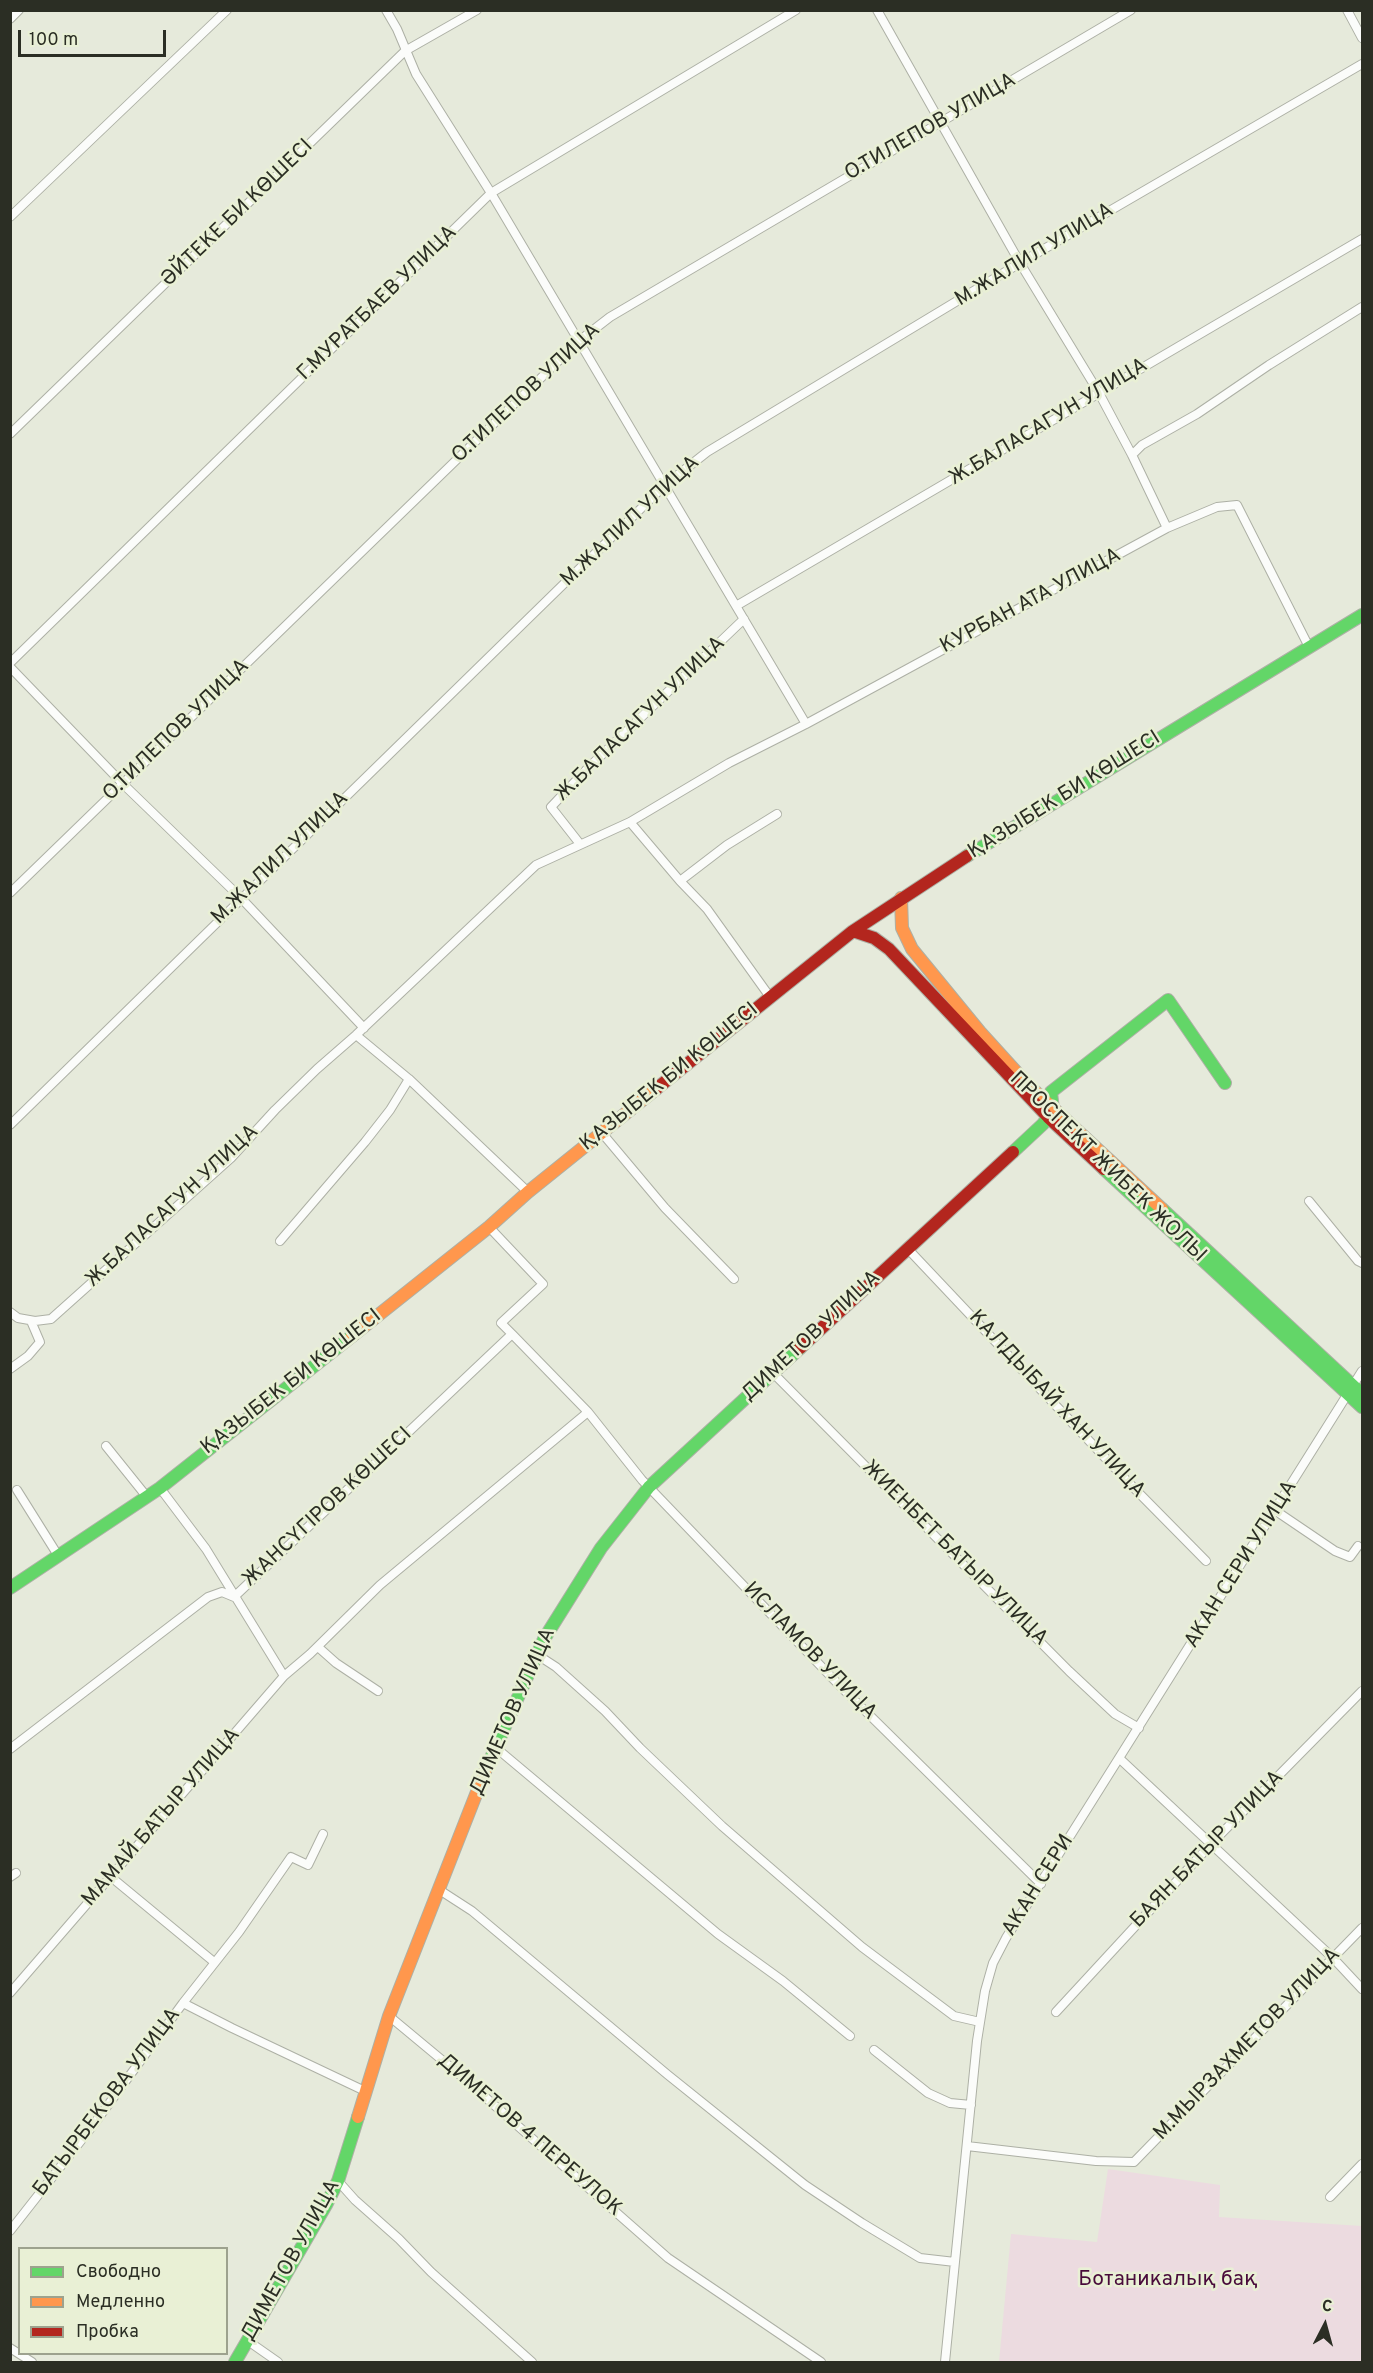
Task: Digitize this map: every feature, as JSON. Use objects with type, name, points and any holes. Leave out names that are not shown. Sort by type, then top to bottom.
[{"type":"street","points":[[10,19],[19,10]]},
{"type":"street","points":[[10,217],[227,10]]},
{"type":"street","points":[[386,10],[397,29],[416,74],[491,193],[806,724]]},
{"type":"street","name":"ӘЙТЕКЕ БИ КӨШЕСІ","points":[[10,434],[405,51],[477,10]]},
{"type":"street","name":"Г.МУРАТБАЕВ УЛИЦА","points":[[10,665],[491,193],[796,10]]},
{"type":"street","points":[[877,10],[1020,264],[1099,393],[1167,528]]},
{"type":"street","name":"О.ТИЛЕПОВ УЛИЦА","points":[[10,893],[579,341],[610,317],[1131,10]]},
{"type":"street","points":[[1347,10],[1362,38]]},
{"type":"street","name":"М.ЖАЛИЛ УЛИЦА","points":[[10,1125],[664,486],[708,452],[1020,264],[1362,64]]},
{"type":"street","name":"Ж.БАЛАСАГУН УЛИЦА","points":[[736,606],[1362,239]]},
{"type":"street","points":[[1132,455],[1142,445],[1197,414],[1269,365],[1362,307]]},
{"type":"street","name":"КУРБАН АТА УЛИЦА","points":[[580,844],[630,822],[729,763],[806,724],[1167,528],[1217,507],[1237,505],[1309,647]]},
{"type":"street","name":"ҚАЗЫБЕК БИ КӨШЕСІ","points":[[10,1588],[160,1488],[489,1227],[528,1192],[853,931],[902,897],[1362,615]]},
{"type":"street","name":"Ж.БАЛАСАГУН УЛИЦА","points":[[31,1320],[51,1320],[231,1158],[317,1069],[364,1028],[536,865],[580,844],[551,807],[588,768],[744,619]]},
{"type":"street","points":[[10,665],[123,784],[241,898],[364,1028]]},
{"type":"street","points":[[680,881],[727,845],[777,814]]},
{"type":"street","points":[[630,822],[707,909],[770,997]]},
{"type":"street","name":"ПРОСПЕКТ ЖИБЕК ЖОЛЫ","points":[[902,897],[902,928],[912,949],[1051,1113]]},
{"type":"street","name":"ПРОСПЕКТ ЖИБЕК ЖОЛЫ","points":[[853,931],[874,938],[889,949],[1051,1113],[1355,1392],[1362,1407]]},
{"type":"street","points":[[1051,1113],[1051,1092],[1168,1000],[1225,1083]]},
{"type":"street","points":[[356,1035],[409,1079],[528,1192]]},
{"type":"street","points":[[280,1241],[365,1142],[390,1110],[409,1079]]},
{"type":"street","name":"ДИМЕТОВ УЛИЦА","points":[[235,2362],[338,2181],[389,2016],[495,1747],[536,1654],[601,1548],[649,1487],[1043,1124],[1051,1113]]},
{"type":"street","points":[[602,1133],[665,1208],[734,1279]]},
{"type":"street","points":[[1309,1201],[1362,1263]]},
{"type":"street","points":[[489,1227],[543,1284],[501,1323],[512,1334]]},
{"type":"street","name":"КАЛДЫБАЙ ХАН УЛИЦА","points":[[907,1248],[1206,1561]]},
{"type":"street","points":[[10,1312],[18,1318],[31,1320],[40,1342],[28,1356],[10,1370]]},
{"type":"street","name":"ИСЛАМОВ УЛИЦА","points":[[512,1334],[588,1412],[649,1487],[841,1687],[1041,1884]]},
{"type":"street","name":"ЖАНСҮГІРОВ КӨШЕСІ","points":[[10,1749],[208,1597],[222,1592],[234,1597],[512,1334]]},
{"type":"street","name":"АКАН СЕРИ УЛИЦА","points":[[1120,1758],[1276,1511],[1355,1392],[1362,1371]]},
{"type":"street","name":"ЖИЕНБЕТ БАТЫР УЛИЦА","points":[[774,1374],[1069,1671],[1115,1714],[1139,1728]]},
{"type":"street","name":"МАМАЙ БАТЫР УЛИЦА","points":[[10,1993],[284,1676],[318,1647],[380,1585],[588,1412]]},
{"type":"street","points":[[106,1446],[147,1497]]},
{"type":"street","points":[[160,1488],[206,1549],[284,1676]]},
{"type":"street","points":[[17,1490],[59,1557]]},
{"type":"street","points":[[1276,1511],[1335,1551],[1350,1557],[1358,1546]]},
{"type":"street","points":[[318,1647],[336,1663],[378,1691]]},
{"type":"street","points":[[536,1654],[556,1667],[597,1703],[640,1748],[722,1826],[862,1947],[954,2016],[980,2022]]},
{"type":"street","name":"БАЯН БАТЫР УЛИЦА","points":[[1056,2012],[1212,1843],[1362,1691]]},
{"type":"street","points":[[495,1747],[718,1934],[783,1981],[850,2036]]},
{"type":"street","points":[[1120,1758],[1333,1958],[1362,1989]]},
{"type":"street","name":"АКАН СЕРИ","points":[[945,2362],[980,2022],[993,1963],[1006,1938],[1120,1758]]},
{"type":"street","name":"БАТЫРБЕКОВА УЛИЦА","points":[[10,2231],[94,2124],[183,2002],[239,1932],[291,1857],[308,1865],[323,1834]]},
{"type":"street","points":[[111,1876],[214,1962]]},
{"type":"street","points":[[438,1888],[472,1911],[668,2075],[805,2185],[920,2258],[955,2262]]},
{"type":"street","name":"М.МЫРЗАХМЕТОВ УЛИЦА","points":[[967,2146],[1096,2161],[1134,2162],[1362,1928]]},
{"type":"street","name":"БАТЫРБЕКОВА УЛИЦА","points":[[183,2002],[232,2028],[367,2092]]},
{"type":"street","name":"ДИМЕТОВ 4 ПЕРЕУЛОК","points":[[389,2016],[468,2081],[668,2258],[820,2362]]},
{"type":"street","points":[[874,2050],[928,2093],[950,2103],[971,2105]]},
{"type":"street","points":[[1330,2197],[1362,2164]]},
{"type":"street","points":[[338,2181],[430,2272],[532,2362]]},
{"type":"street","points":[[248,2341],[278,2362]]},
{"type":"green space","name":"Ботаникалық бақ","points":[[1108,2169],[1220,2185],[1219,2217],[1362,2226],[1362,2362],[999,2362],[1011,2234],[1097,2242]]},
{"type":"traffic: fast","points":[[967,856],[1362,615]]},
{"type":"traffic: fast","points":[[1013,1152],[1043,1124],[1053,1110],[1051,1092],[1168,1000],[1225,1083]]},
{"type":"traffic: fast","points":[[1104,1169],[1362,1407]]},
{"type":"traffic: fast","points":[[1162,1209],[1362,1394]]},
{"type":"traffic: fast","points":[[10,1588],[160,1488],[352,1336]]},
{"type":"traffic: fast","points":[[486,1769],[544,1639],[601,1548],[649,1487],[800,1348]]},
{"type":"traffic: fast","points":[[235,2362],[326,2205],[338,2181],[358,2117]]},
{"type":"traffic: slow","points":[[901,898],[902,928],[912,949],[980,1032],[1029,1086],[1162,1209]]},
{"type":"traffic: slow","points":[[352,1336],[656,1089]]},
{"type":"traffic: slow","points":[[358,2117],[389,2016],[486,1769]]},
{"type":"traffic: jam","points":[[656,1089],[853,931],[967,856]]},
{"type":"traffic: jam","points":[[853,931],[874,938],[889,949],[1048,1117],[1104,1169]]},
{"type":"traffic: jam","points":[[800,1348],[1013,1152]]}]
